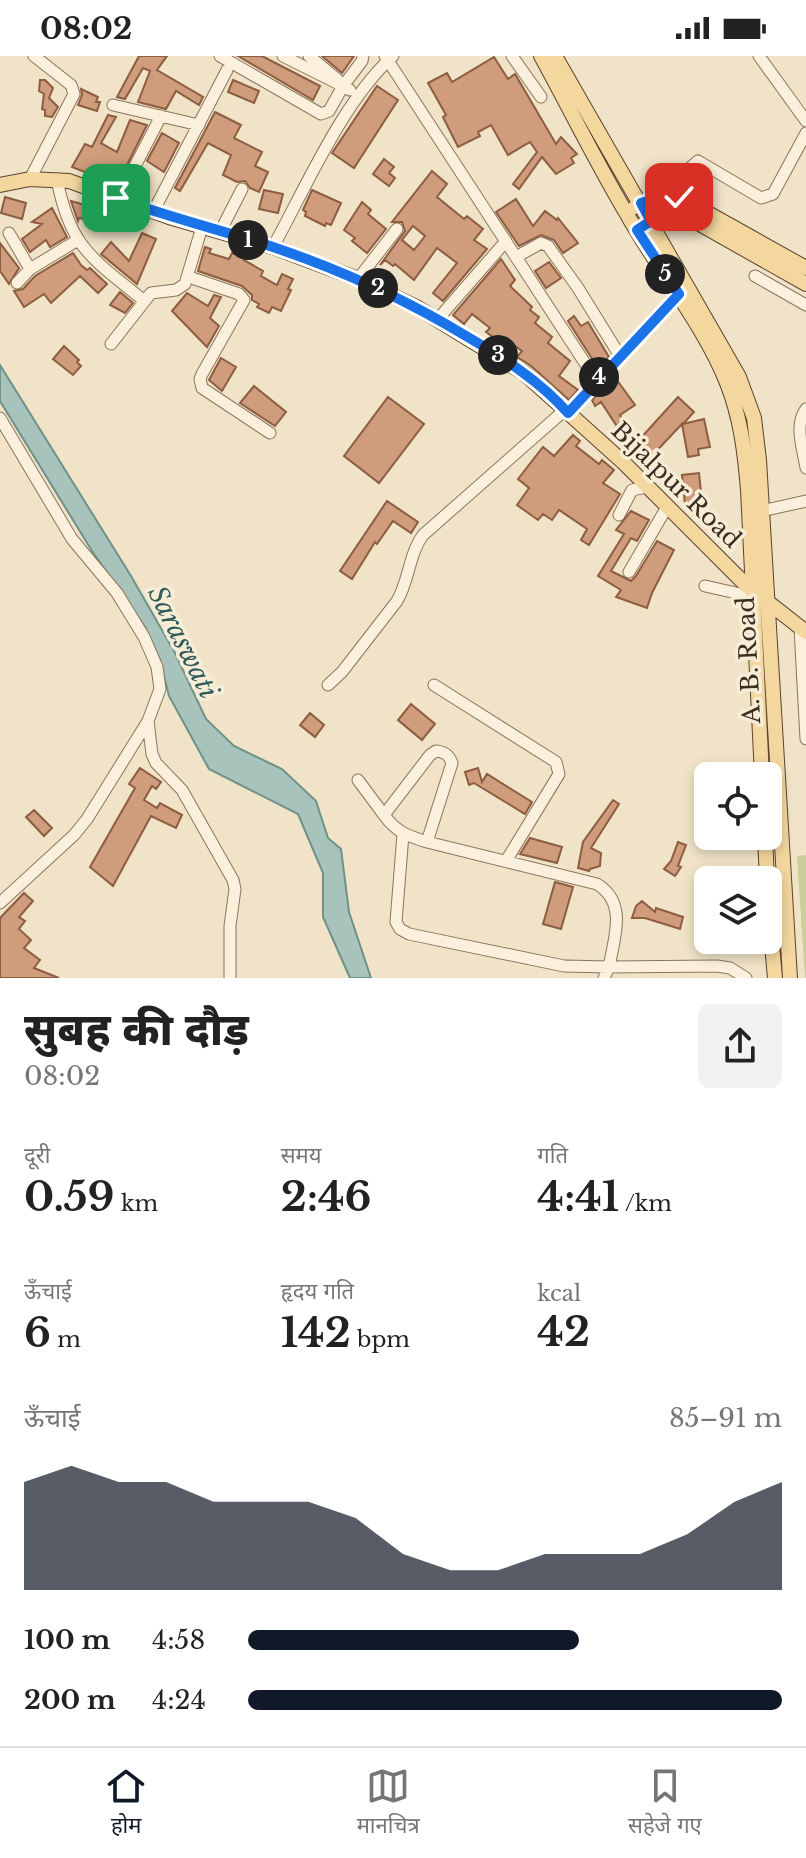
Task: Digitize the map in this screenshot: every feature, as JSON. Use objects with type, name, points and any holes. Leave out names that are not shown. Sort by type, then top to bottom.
[{"type":"main road","name":"A. B. Road","points":[[541,56],[626,213],[679,294],[726,381],[736,408],[744,446],[761,762]]},
{"type":"main road","points":[[555,56],[641,203]]},
{"type":"main road","name":"Bijalpur Road","points":[[0,185],[30,179],[69,181],[153,212],[273,247],[358,279],[438,319],[524,373],[647,487],[754,594],[803,630]]},
{"type":"main road","points":[[626,213],[641,203],[668,195],[679,197],[806,284]]},
{"type":"main road","name":"A. B. Road","points":[[641,203],[739,377],[754,418],[769,604],[790,978]]},
{"type":"main road","points":[[637,230],[667,214],[682,214],[806,268]]},
{"type":"main road","points":[[773,954],[775,978]]},
{"type":"street","points":[[30,179],[74,94],[71,85],[36,56]]},
{"type":"street","points":[[283,56],[352,91]]},
{"type":"street","points":[[309,56],[352,91]]},
{"type":"street","points":[[273,247],[352,91],[363,56]]},
{"type":"street","points":[[512,56],[541,97]]},
{"type":"street","points":[[759,56],[806,121]]},
{"type":"street","points":[[153,212],[199,125],[225,60],[321,114],[329,111],[389,58],[596,380]]},
{"type":"street","points":[[113,105],[199,125]]},
{"type":"street","points":[[134,168],[161,116]]},
{"type":"street","points":[[679,197],[690,168],[698,161],[756,195],[767,197],[773,194],[806,133]]},
{"type":"street","points":[[57,179],[64,215],[89,256],[143,300]]},
{"type":"street","points":[[220,232],[242,189]]},
{"type":"street","points":[[111,344],[143,300],[156,291],[181,289],[189,277],[202,227]]},
{"type":"street","points":[[358,279],[397,229]]},
{"type":"street","points":[[9,233],[30,269]]},
{"type":"street","points":[[17,283],[30,269],[78,240]]},
{"type":"street","points":[[438,319],[506,241]]},
{"type":"street","points":[[516,257],[541,243],[548,246],[620,356]]},
{"type":"street","points":[[755,276],[806,305]]},
{"type":"street","points":[[189,277],[239,294],[244,300],[202,374],[202,388],[270,433]]},
{"type":"street","points":[[328,685],[342,672],[397,601],[404,589],[417,542],[423,535],[567,411],[679,294]]},
{"type":"street","points":[[806,409],[800,420],[806,468]]},
{"type":"street","points":[[0,418],[72,539],[117,593],[144,637],[157,667],[160,689],[148,721],[74,835],[0,903]]},
{"type":"street","points":[[619,515],[632,490],[647,487]]},
{"type":"street","points":[[762,511],[806,501]]},
{"type":"street","points":[[629,572],[667,507]]},
{"type":"street","points":[[705,586],[754,594]]},
{"type":"street","points":[[803,630],[806,739]]},
{"type":"street","points":[[434,685],[556,762],[560,768],[506,861]]},
{"type":"street","points":[[148,721],[156,763],[182,790],[233,880],[230,978]]},
{"type":"street","points":[[384,815],[430,755],[436,751],[445,752],[452,763],[427,842]]},
{"type":"street","points":[[358,780],[394,828],[403,834],[597,884],[607,890],[617,908],[617,918],[607,973]]},
{"type":"street","points":[[403,834],[396,922],[400,929],[409,934],[607,973],[717,966],[730,968],[746,978]]},
{"type":"green space","points":[[806,855],[806,978],[805,978],[797,856]]},
{"type":"water","points":[[0,365],[131,576],[174,651],[206,719],[234,746],[282,769],[316,801],[328,838],[341,849],[349,912],[371,978],[350,978],[323,917],[323,873],[298,814],[209,769],[169,696],[160,660],[145,627],[92,551],[0,401]]},
{"type":"building","points":[[139,56],[167,56],[157,70],[203,97],[199,105],[176,91],[166,109],[138,102],[150,71],[143,68],[125,99],[117,97]]},
{"type":"building","points":[[238,56],[262,56],[320,86],[313,100]]},
{"type":"building","points":[[322,56],[354,56],[342,73]]},
{"type":"building","points":[[494,57],[508,79],[515,74],[556,144],[561,137],[577,154],[571,158],[574,163],[556,174],[542,157],[519,189],[513,184],[537,152],[530,142],[508,155],[491,125],[478,132],[480,136],[458,147],[443,117],[446,115],[428,83],[447,73],[452,82]]},
{"type":"building","points":[[40,80],[45,80],[53,88],[49,98],[58,107],[52,117],[45,116],[42,109],[44,94],[39,91]]},
{"type":"building","points":[[233,80],[259,91],[254,103],[228,92]]},
{"type":"building","points":[[377,86],[398,100],[354,168],[332,153]]},
{"type":"building","points":[[81,89],[98,97],[97,111],[78,105]]},
{"type":"building","points":[[215,112],[241,125],[234,138],[262,152],[255,166],[268,172],[259,192],[250,188],[245,181],[237,182],[223,175],[231,155],[208,143],[180,191],[175,188]]},
{"type":"building","points":[[108,115],[116,117],[101,143],[117,152],[130,120],[147,125],[118,183],[104,175],[102,179],[72,167],[85,144],[92,147]]},
{"type":"building","points":[[162,133],[179,143],[164,172],[147,161]]},
{"type":"building","points":[[384,159],[394,167],[389,173],[395,178],[389,186],[373,174]]},
{"type":"building","points":[[432,171],[447,184],[437,197],[464,219],[467,216],[483,229],[474,240],[487,249],[443,301],[433,293],[457,263],[437,248],[414,280],[395,264],[393,266],[385,260],[380,265],[405,231],[402,222],[392,222]],"holes":[[[413,226],[425,236],[414,250],[402,240]]]},
{"type":"building","points":[[264,190],[283,194],[278,213],[259,209]]},
{"type":"building","points":[[312,190],[341,203],[331,225],[326,223],[325,226],[305,216],[303,210]]},
{"type":"building","points":[[5,197],[26,203],[22,219],[1,213]]},
{"type":"building","points":[[516,199],[533,226],[545,211],[558,218],[578,243],[563,253],[554,240],[541,235],[519,246],[496,212]]},
{"type":"building","points":[[71,201],[107,211],[103,223],[79,218],[78,221]]},
{"type":"building","points":[[362,202],[371,210],[368,214],[386,229],[367,253],[344,230]]},
{"type":"building","points":[[52,208],[67,237],[50,247],[46,240],[30,252],[22,239],[42,224],[32,222]]},
{"type":"building","points":[[142,233],[156,239],[137,284],[101,254],[111,242],[129,261]]},
{"type":"building","points":[[0,243],[19,268],[9,284],[0,271]]},
{"type":"building","points":[[205,247],[211,249],[209,253],[229,259],[232,253],[245,258],[263,271],[261,276],[277,285],[282,274],[293,279],[281,311],[272,307],[269,313],[257,307],[259,304],[242,286],[198,271]]},
{"type":"building","points":[[73,253],[81,265],[87,270],[90,268],[107,284],[98,293],[80,276],[51,303],[44,294],[24,307],[14,291],[23,289],[35,276]]},
{"type":"building","points":[[501,259],[515,280],[510,286],[539,317],[535,323],[552,337],[548,343],[570,361],[559,376],[578,390],[569,400],[517,357],[522,351],[508,341],[505,346],[486,332],[490,328],[472,314],[464,324],[453,315]]},
{"type":"building","points":[[549,262],[561,278],[546,288],[535,271]]},
{"type":"building","points":[[120,292],[133,303],[125,313],[110,305]]},
{"type":"building","points":[[187,293],[208,306],[214,295],[221,297],[210,318],[219,326],[207,347],[172,311]]},
{"type":"building","points":[[574,316],[581,326],[588,322],[609,357],[598,368],[568,321]]},
{"type":"building","points":[[64,346],[81,366],[73,375],[53,359]]},
{"type":"building","points":[[221,358],[236,367],[222,391],[209,380]]},
{"type":"building","points":[[614,376],[635,405],[620,415],[639,440],[678,397],[694,412],[683,424],[704,419],[710,447],[698,449],[699,455],[688,457],[682,424],[649,459],[643,451],[635,454],[601,402],[595,406],[592,400]]},
{"type":"building","points":[[254,386],[286,412],[275,426],[240,403]]},
{"type":"building","points":[[388,397],[424,424],[379,483],[344,456]]},
{"type":"building","points":[[573,435],[580,441],[576,446],[599,464],[602,460],[614,470],[603,483],[620,494],[589,545],[581,540],[587,529],[559,510],[552,520],[543,514],[538,520],[517,505],[529,488],[518,479],[543,447],[554,456]]},
{"type":"building","points":[[699,473],[702,502],[685,504],[682,475]]},
{"type":"building","points":[[387,501],[418,522],[411,533],[393,521],[377,544],[375,542],[352,579],[340,571]]},
{"type":"building","points":[[631,511],[649,520],[637,541],[631,538],[611,571],[631,581],[657,541],[674,550],[647,608],[616,597],[621,590],[598,576],[624,534],[616,530]]},
{"type":"building","points":[[411,704],[435,724],[422,740],[398,720]]},
{"type":"building","points":[[310,713],[324,725],[315,737],[300,725]]},
{"type":"building","points":[[140,768],[161,782],[156,789],[152,786],[144,800],[157,808],[160,803],[182,815],[176,828],[151,816],[113,886],[90,867],[135,788],[129,784]]},
{"type":"building","points":[[478,768],[482,782],[487,774],[532,802],[525,814],[474,783],[469,785],[465,772]]},
{"type":"building","points":[[613,800],[619,804],[591,848],[601,853],[600,866],[589,871],[578,868],[583,842]]},
{"type":"building","points":[[34,810],[52,828],[44,836],[26,817]]},
{"type":"building","points":[[530,838],[562,847],[557,863],[520,854]]},
{"type":"building","points":[[678,842],[686,845],[678,866],[681,867],[675,876],[664,869],[671,861]]},
{"type":"building","points":[[555,882],[573,887],[561,929],[543,924]]},
{"type":"building","points":[[24,893],[33,901],[19,917],[25,921],[19,929],[31,940],[24,948],[40,960],[34,968],[59,978],[0,978],[0,918]]},
{"type":"building","points":[[642,901],[655,912],[656,908],[683,917],[680,929],[645,918],[632,918],[636,906]]},
{"type":"route","points":[[116,198],[273,247],[358,279],[418,308],[499,355],[568,413],[679,294],[637,230],[651,221],[641,203],[668,195],[679,197]]},
{"type":"water label","name":"Saraswati","points":[[183,642]]}]
